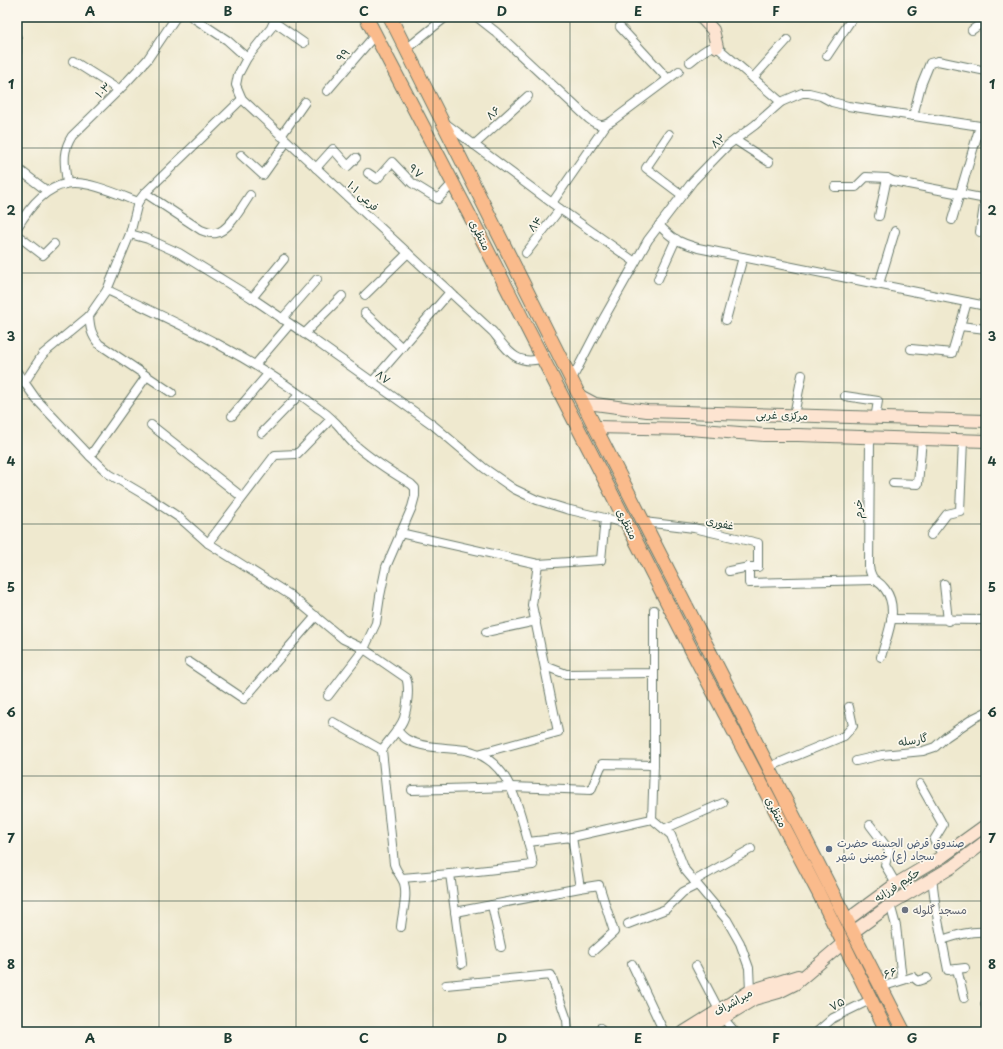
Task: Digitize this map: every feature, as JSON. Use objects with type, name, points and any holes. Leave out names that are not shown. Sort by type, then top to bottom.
[{"type":"main road","name":"منتظری","points":[[366,17],[808,873],[887,1032]]},
{"type":"main road","name":"منتظری","points":[[390,17],[595,427],[904,1032]]},
{"type":"main road","points":[[701,17],[712,30],[717,47]]},
{"type":"main road","name":"مرکزی غربی","points":[[580,396],[595,404],[647,411],[875,419],[986,421]]},
{"type":"main road","name":"مرکزی غربی","points":[[595,427],[690,430],[764,435],[922,438],[986,441]]},
{"type":"main road","name":"حکیم فرزانه","points":[[847,920],[896,884],[944,856],[986,825]]},
{"type":"main road","name":"حکیم فرزانه","points":[[853,932],[890,904],[952,867],[986,841]]},
{"type":"main road","points":[[808,873],[819,866]]},
{"type":"main road","name":"میراشراف","points":[[684,1032],[754,999],[779,992],[795,984],[842,944]]},
{"type":"main road","name":"میراشراف","points":[[702,1032],[721,1014],[750,991],[808,973]]},
{"type":"main road","points":[[877,1013],[891,1006]]},
{"type":"street","name":"۱۰۳","points":[[67,183],[64,157],[66,146],[72,136],[147,60],[176,17]]},
{"type":"street","points":[[192,17],[227,40],[247,58]]},
{"type":"street","points":[[406,49],[446,17]]},
{"type":"street","points":[[477,17],[496,32],[594,124],[606,125]]},
{"type":"street","points":[[827,56],[852,17]]},
{"type":"street","points":[[24,383],[43,354],[89,316],[107,290],[130,234],[138,202],[145,193],[242,99],[236,84],[238,75],[247,58],[271,28],[275,19],[304,42]]},
{"type":"street","points":[[972,30],[986,20]]},
{"type":"street","points":[[620,27],[668,79]]},
{"type":"street","name":"۹۹","points":[[327,91],[376,35]]},
{"type":"street","points":[[17,38],[17,52]]},
{"type":"street","points":[[753,78],[787,40]]},
{"type":"street","points":[[690,62],[709,48],[714,46],[717,47],[781,102]]},
{"type":"street","points":[[73,61],[119,90]]},
{"type":"street","points":[[914,116],[921,85],[930,63],[938,61],[986,71]]},
{"type":"street","points":[[552,203],[606,125],[679,71]]},
{"type":"street","name":"۸۲","points":[[572,379],[635,262],[659,225],[693,181],[728,145],[755,125],[781,102],[798,94],[809,93],[821,96],[832,102],[848,106],[980,126],[961,194]]},
{"type":"street","name":"۸۶","points":[[474,145],[528,96]]},
{"type":"street","name":"فرعی ۱۰۱","points":[[242,99],[493,332],[514,356],[532,362],[543,358]]},
{"type":"street","points":[[241,155],[263,175],[305,102]]},
{"type":"street","points":[[442,121],[560,210],[635,262]]},
{"type":"street","points":[[669,134],[646,168],[682,195]]},
{"type":"street","points":[[735,140],[769,162]]},
{"type":"street","points":[[316,168],[333,149],[348,166],[356,158]]},
{"type":"street","name":"۹۷","points":[[368,173],[377,180],[392,162],[412,183],[438,200],[453,183]]},
{"type":"street","points":[[17,168],[47,191]]},
{"type":"street","points":[[835,187],[856,187],[866,177],[888,178],[894,181],[986,199],[980,232]]},
{"type":"street","points":[[879,216],[888,178]]},
{"type":"street","points":[[17,228],[24,215],[47,191],[67,183],[83,184],[138,202]]},
{"type":"street","points":[[145,193],[201,230],[209,233],[217,233],[229,225],[250,195]]},
{"type":"street","points":[[952,220],[961,194]]},
{"type":"street","name":"۸۴","points":[[526,253],[560,210]]},
{"type":"street","points":[[659,225],[670,237],[698,248],[986,306]]},
{"type":"street","points":[[879,284],[895,231]]},
{"type":"street","name":"۸۷","points":[[130,234],[148,239],[179,253],[252,298],[433,425],[484,468],[514,489],[536,500],[566,509],[626,522]]},
{"type":"street","points":[[17,235],[42,255],[54,244]]},
{"type":"street","points":[[658,279],[676,239]]},
{"type":"street","points":[[365,295],[408,253]]},
{"type":"street","points":[[726,320],[744,257]]},
{"type":"street","points":[[252,298],[284,259]]},
{"type":"street","points":[[282,319],[318,279]]},
{"type":"street","points":[[107,290],[220,344],[255,365],[319,408],[336,423],[352,443],[372,460],[411,484],[414,488],[415,496],[412,507],[386,567],[376,623],[364,649],[328,696]]},
{"type":"street","points":[[372,382],[450,292]]},
{"type":"street","points":[[304,334],[342,296]]},
{"type":"street","points":[[912,349],[952,353],[967,302]]},
{"type":"street","points":[[365,313],[402,348]]},
{"type":"street","points":[[89,316],[92,333],[98,344],[172,393]]},
{"type":"street","points":[[255,365],[290,324]]},
{"type":"street","points":[[960,326],[986,329]]},
{"type":"street","points":[[17,372],[36,399],[109,474],[148,496],[180,518],[208,544],[290,595],[343,639],[364,649],[401,673],[406,678],[408,683],[404,719],[382,750],[394,864],[396,870],[402,878],[405,891],[401,927]]},
{"type":"street","points":[[232,416],[268,374]]},
{"type":"street","points":[[794,415],[802,375]]},
{"type":"street","points":[[90,456],[146,376]]},
{"type":"street","points":[[262,433],[299,395]]},
{"type":"street","points":[[845,396],[878,401],[875,419]]},
{"type":"street","points":[[208,544],[275,455],[298,454],[331,419]]},
{"type":"street","points":[[151,425],[242,497]]},
{"type":"street","name":"خرم","points":[[870,438],[869,567],[871,576],[874,580]]},
{"type":"street","points":[[893,483],[918,484],[922,438]]},
{"type":"street","points":[[931,535],[947,514],[960,511],[963,440]]},
{"type":"street","points":[[400,533],[538,564],[601,560],[605,518]]},
{"type":"street","name":"غفوری","points":[[644,522],[694,528],[758,543],[758,567],[749,567]]},
{"type":"street","points":[[478,754],[558,732],[532,605],[538,564]]},
{"type":"street","points":[[729,571],[749,567],[749,583],[874,580],[883,586],[890,595],[892,604],[891,619],[881,657]]},
{"type":"street","points":[[944,584],[948,620]]},
{"type":"street","points":[[654,610],[654,765],[652,818],[671,835],[685,870],[727,920],[740,943],[749,968],[750,991]]},
{"type":"street","points":[[189,662],[244,699],[316,616]]},
{"type":"street","points":[[891,619],[986,620]]},
{"type":"street","points":[[486,632],[536,621]]},
{"type":"street","points":[[545,666],[566,674],[654,673]]},
{"type":"street","points":[[769,767],[844,736],[853,726],[849,707]]},
{"type":"street","name":"گارسله","points":[[856,761],[882,755],[923,752],[935,747],[946,737],[974,718],[986,712]]},
{"type":"street","points":[[333,722],[382,750]]},
{"type":"street","points":[[396,730],[407,740],[417,744],[466,750],[478,754],[491,762],[507,778],[516,797],[533,865],[402,878]]},
{"type":"street","points":[[412,790],[511,787],[590,790],[602,764],[654,765]]},
{"type":"street","points":[[920,784],[943,824],[934,840],[944,856]]},
{"type":"street","points":[[664,829],[723,802]]},
{"type":"street","points":[[528,842],[572,837],[652,818]]},
{"type":"street","points":[[870,825],[889,850],[885,865],[896,884]]},
{"type":"street","points":[[572,837],[580,888]]},
{"type":"street","points":[[628,924],[666,909],[683,892],[751,849]]},
{"type":"street","points":[[450,874],[462,964]]},
{"type":"street","points":[[932,878],[936,910],[948,970],[961,969],[964,998]]},
{"type":"street","points":[[455,912],[599,885],[614,932],[593,951]]},
{"type":"street","points":[[890,904],[896,926],[902,980]]},
{"type":"street","points":[[492,905],[501,947]]},
{"type":"street","points":[[942,940],[959,934],[978,931],[986,932]]},
{"type":"street","points":[[632,964],[664,1032]]},
{"type":"street","points":[[696,966],[721,1014],[735,1032]]},
{"type":"street","points":[[446,985],[551,975],[567,1020],[568,1032]]},
{"type":"street","name":"۶۶","points":[[881,987],[912,977],[918,981],[927,978]]},
{"type":"street","name":"۷۵","points":[[817,1032],[833,1018],[870,1000]]},
{"type":"place","name":"صندوق قرض الحسنه حضرت سجاد (ع) خمینی شهر","points":[[829,849]]},
{"type":"place","name":"مسجد گلوله","points":[[905,910]]}]
